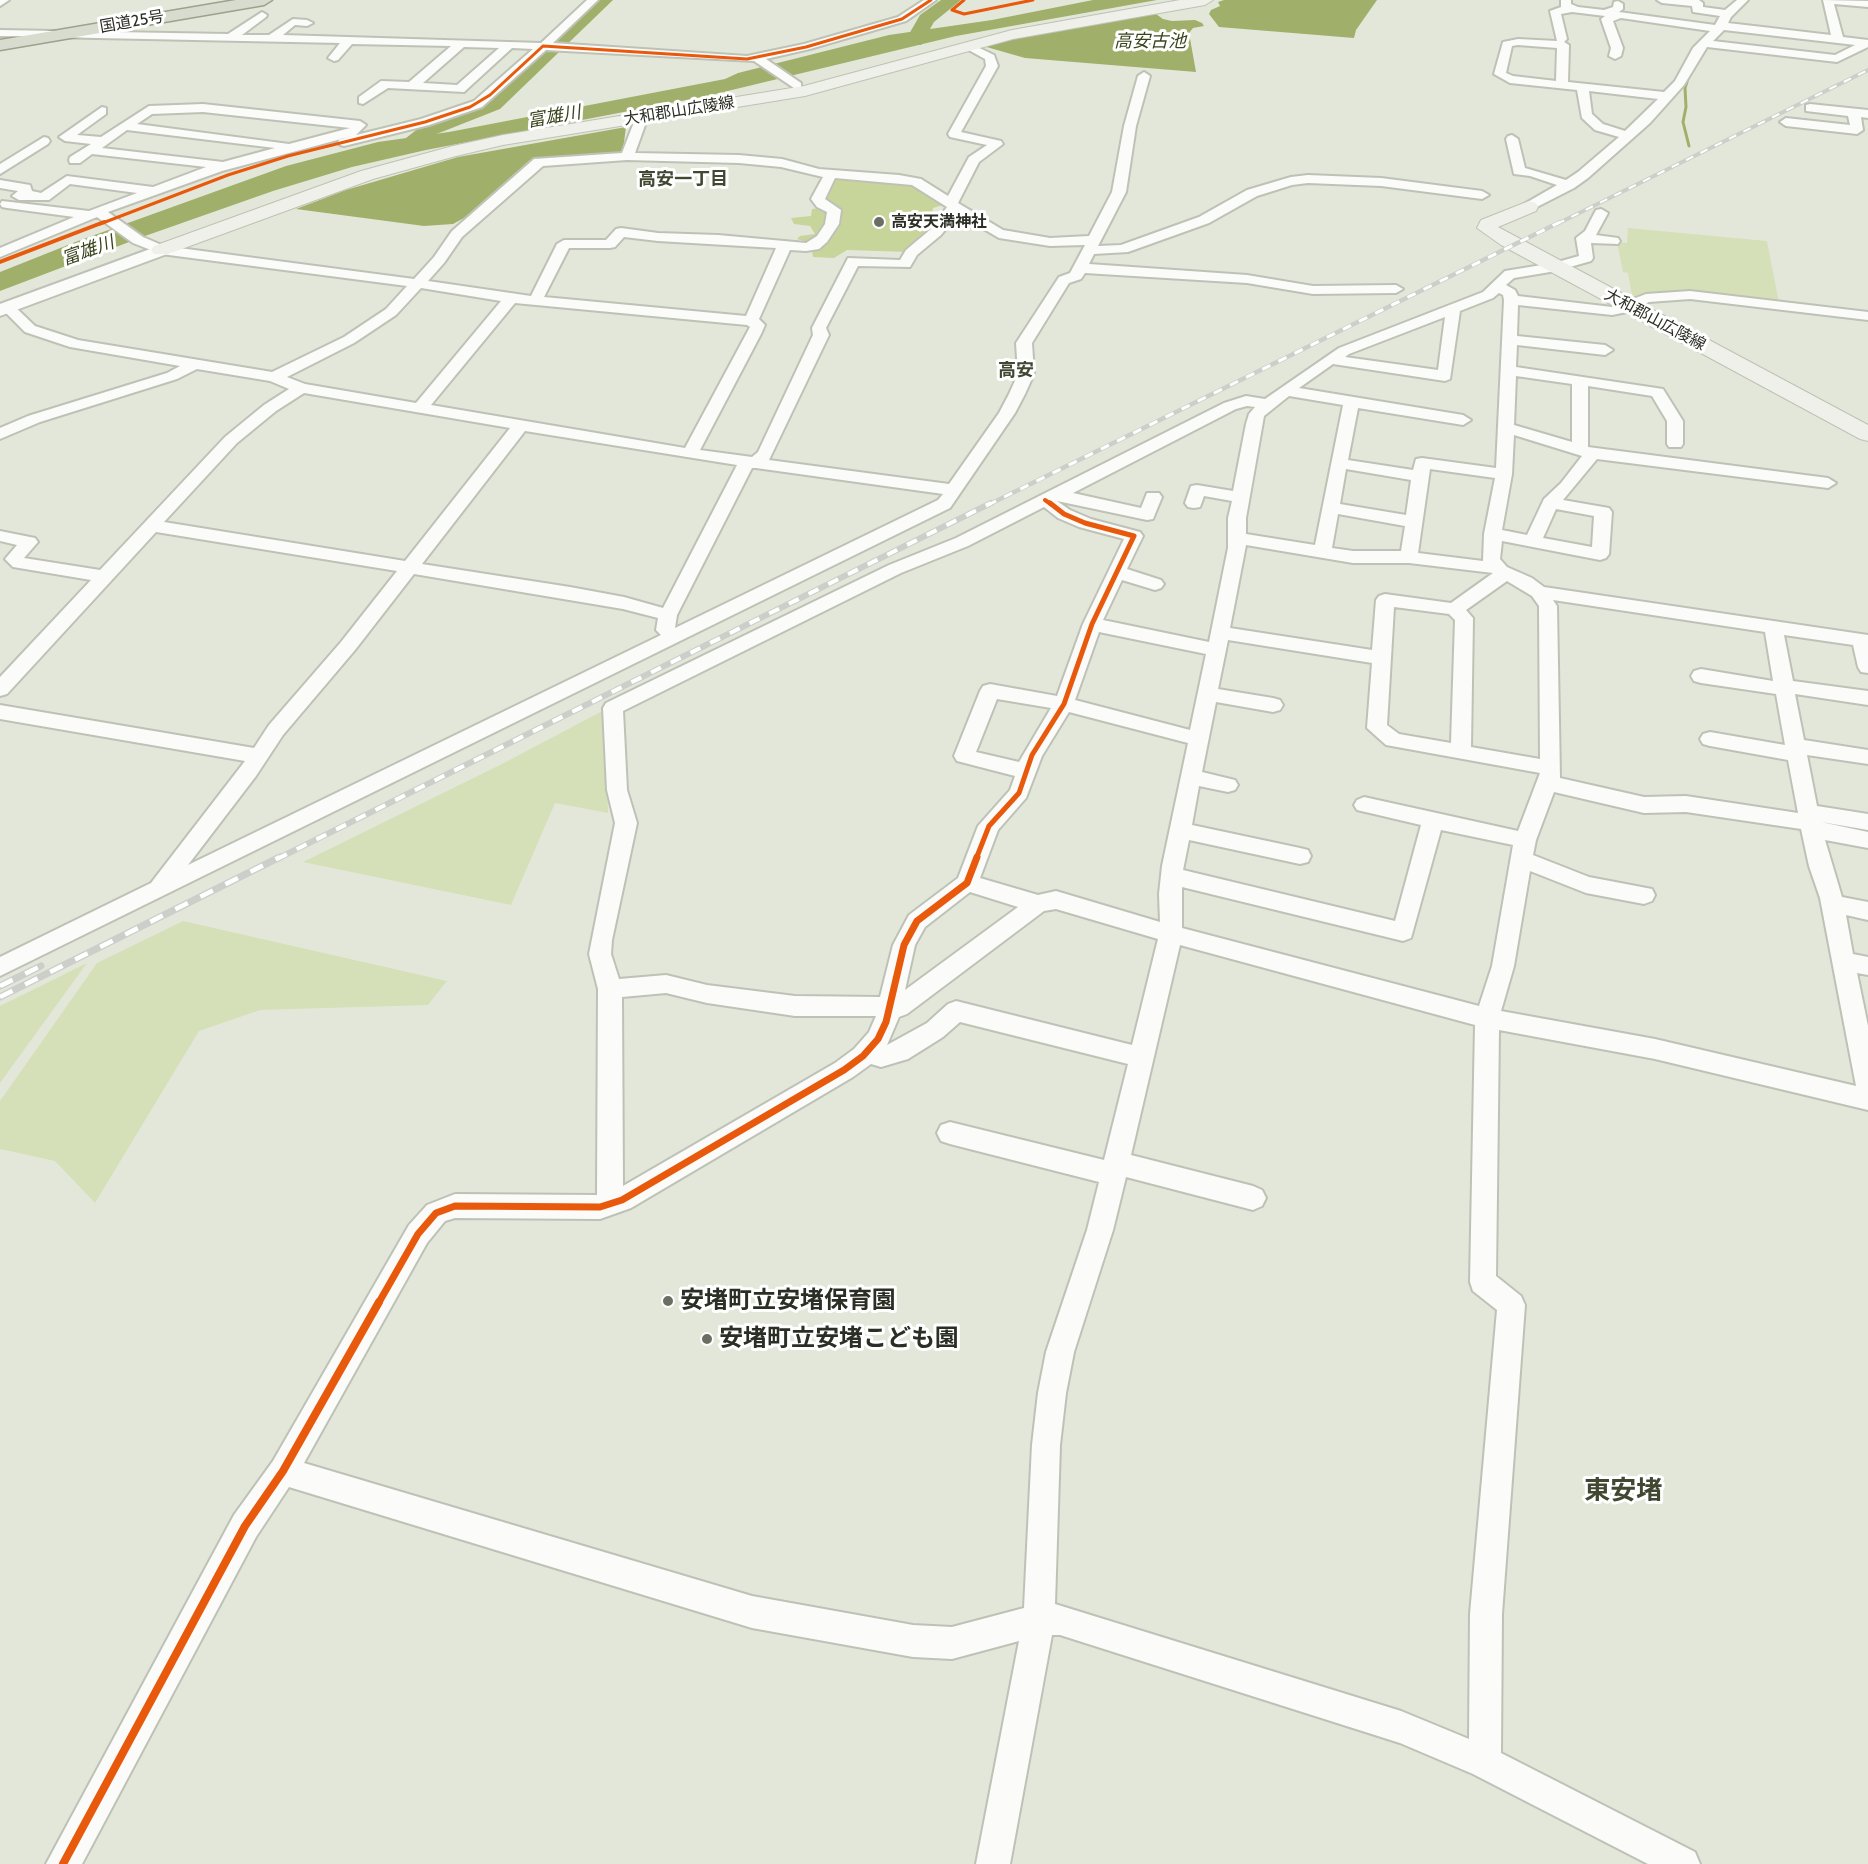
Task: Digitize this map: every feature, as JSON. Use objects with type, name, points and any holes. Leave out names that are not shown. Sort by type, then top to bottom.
[{"type":"highway","name":"国道25号","points":[[0,45],[263,8]]},
{"type":"main road","name":"大和郡山広陵線","points":[[161,250],[367,175],[503,140],[801,89],[1062,25],[1205,0]]},
{"type":"main road","name":"大和郡山広陵線","points":[[1530,207],[1488,224],[1487,228],[1868,434]]},
{"type":"street","points":[[0,3],[4,0]]},
{"type":"street","points":[[0,253],[34,239],[279,158],[425,122],[470,107],[490,96],[593,0]]},
{"type":"street","points":[[0,33],[462,43],[543,46],[760,61],[902,19],[931,0]]},
{"type":"street","points":[[1615,56],[1617,48],[1607,19],[1618,9],[1617,0]]},
{"type":"street","points":[[1662,0],[1698,3],[1697,10],[1728,14]]},
{"type":"street","points":[[1530,207],[1569,185],[1628,136],[1680,82],[1692,58],[1708,43],[1722,27],[1728,14],[1743,0]]},
{"type":"street","points":[[1838,40],[1828,0],[1868,4]]},
{"type":"street","points":[[1561,39],[1555,11],[1569,4],[1612,14],[1867,43]]},
{"type":"street","points":[[231,37],[263,8]]},
{"type":"street","points":[[272,38],[292,22],[307,23]]},
{"type":"street","points":[[334,58],[350,39]]},
{"type":"street","points":[[1562,85],[1563,45],[1518,42],[1507,44],[1500,74],[1510,79],[1562,85],[1667,96]]},
{"type":"street","points":[[412,85],[462,43]]},
{"type":"street","points":[[1708,43],[1837,59],[1867,43]]},
{"type":"street","points":[[363,100],[385,84],[460,89],[509,45]]},
{"type":"street","points":[[665,641],[668,615],[752,463],[765,454],[821,335],[819,328],[853,261],[905,264],[911,254],[936,232],[952,213],[953,205],[974,160],[997,144],[954,134],[992,66],[990,57],[969,46]]},
{"type":"street","points":[[760,61],[801,89]]},
{"type":"street","points":[[0,966],[944,504],[1007,412],[1026,374],[1024,343],[1064,280],[1076,276],[1119,192],[1130,126],[1144,75]]},
{"type":"street","points":[[1583,87],[1586,115],[1599,127],[1628,136]]},
{"type":"street","points":[[0,262],[156,191],[224,166],[352,132],[360,125],[203,108],[149,110],[75,160]]},
{"type":"street","points":[[1810,108],[1868,114]]},
{"type":"street","points":[[102,111],[65,136],[102,141]]},
{"type":"street","points":[[1786,122],[1857,130],[1854,113]]},
{"type":"street","points":[[627,156],[642,117]]},
{"type":"street","points":[[124,126],[294,146]]},
{"type":"street","points":[[1512,139],[1519,171],[1532,172],[1569,185]]},
{"type":"street","points":[[0,170],[44,141]]},
{"type":"street","points":[[89,150],[224,166]]},
{"type":"street","points":[[274,376],[349,340],[391,312],[415,283],[439,260],[457,234],[539,162],[627,156],[756,160],[831,174],[916,182],[999,234],[1050,242],[1124,249],[1204,220],[1252,192],[1291,181],[1308,179],[1381,182],[1482,195]]},
{"type":"street","points":[[535,301],[564,244],[610,244],[621,232],[658,237],[814,246],[822,239],[831,224],[834,210],[822,204],[818,199],[831,174]]},
{"type":"street","points":[[22,194],[44,197],[67,180],[156,191]]},
{"type":"street","points":[[0,184],[25,188],[26,191],[3,206]]},
{"type":"street","points":[[3,206],[103,217],[138,240],[161,250],[535,301],[751,321],[758,325],[754,334],[690,454]]},
{"type":"street","points":[[1583,238],[1592,233],[1601,213]]},
{"type":"street","points":[[0,235],[34,239]]},
{"type":"street","points":[[1583,238],[1586,258],[1556,267],[1510,274],[1502,280],[1509,340],[1506,428],[1504,474],[1493,534],[1491,560],[1500,570],[1539,592],[1865,641],[1868,667]]},
{"type":"street","points":[[1583,238],[1613,241]]},
{"type":"street","points":[[751,321],[762,292],[785,245]]},
{"type":"street","points":[[3,308],[161,250]]},
{"type":"street","points":[[1080,268],[1247,279],[1313,290],[1396,289]]},
{"type":"street","points":[[993,1864],[1040,1620],[1046,1445],[1052,1393],[1060,1352],[1100,1230],[1171,934],[1172,876],[1237,538],[1237,518],[1257,414],[1344,351],[1488,295],[1505,293],[1612,311],[1646,298],[1690,295],[1868,316]]},
{"type":"street","points":[[421,407],[511,298]]},
{"type":"street","points":[[3,308],[30,329],[75,344],[274,376],[301,388],[421,407],[520,427],[690,454],[954,490]]},
{"type":"street","points":[[1330,359],[1445,375],[1453,310]]},
{"type":"street","points":[[1509,340],[1605,350]]},
{"type":"street","points":[[0,434],[34,419],[172,376],[195,364]]},
{"type":"street","points":[[1508,370],[1657,392],[1675,421],[1675,444]]},
{"type":"street","points":[[1533,541],[1550,503],[1567,487],[1583,464],[1586,452],[1580,381]]},
{"type":"street","points":[[0,689],[231,440],[270,408],[301,388]]},
{"type":"street","points":[[1286,391],[1463,420]]},
{"type":"street","points":[[610,1203],[610,988],[600,954],[601,940],[627,823],[617,790],[613,708],[895,569],[962,542],[1230,406],[1246,401],[1268,404]]},
{"type":"street","points":[[1322,552],[1351,403]]},
{"type":"street","points":[[155,891],[174,870],[276,730],[348,646],[520,427]]},
{"type":"street","points":[[1506,428],[1586,452],[1828,483]]},
{"type":"street","points":[[1339,463],[1420,476]]},
{"type":"street","points":[[1409,557],[1422,463],[1504,474]]},
{"type":"street","points":[[1194,503],[1197,490],[1241,497]]},
{"type":"street","points":[[1051,497],[1147,515],[1153,497]]},
{"type":"street","points":[[63,1864],[233,1547],[283,1471],[418,1234],[436,1213],[454,1206],[600,1207],[649,1185],[844,1070],[878,1039],[886,1022],[904,945],[917,921],[967,883],[989,826],[1019,793],[1040,741],[1064,704],[1092,624],[1134,536],[1085,523],[1064,514],[1051,497]]},
{"type":"street","points":[[1493,534],[1600,554],[1603,512],[1550,503]]},
{"type":"street","points":[[1330,508],[1414,522]]},
{"type":"street","points":[[153,526],[624,603],[668,615]]},
{"type":"street","points":[[0,536],[29,542],[14,559],[19,563],[105,577]]},
{"type":"street","points":[[1237,538],[1353,557],[1409,557],[1500,570]]},
{"type":"street","points":[[1454,609],[1500,570]]},
{"type":"street","points":[[1116,572],[1155,584]]},
{"type":"street","points":[[1485,1762],[1486,1614],[1511,1305],[1483,1282],[1486,1018],[1503,966],[1523,849],[1549,776],[1548,606],[1539,592]]},
{"type":"street","points":[[1461,751],[1464,618],[1454,609],[1385,600],[1377,728],[1393,740],[1461,751],[1644,805],[1686,804],[1810,822],[1868,822]]},
{"type":"street","points":[[1092,624],[1218,641],[1381,658]]},
{"type":"street","points":[[1773,627],[1810,822],[1832,904],[1843,962],[1863,1038],[1868,1086]]},
{"type":"street","points":[[1701,676],[1868,698]]},
{"type":"street","points":[[1026,771],[964,756],[990,692],[1064,704],[1198,739]]},
{"type":"street","points":[[1207,694],[1272,705]]},
{"type":"street","points":[[0,712],[259,756]]},
{"type":"street","points":[[1710,739],[1868,757]]},
{"type":"street","points":[[1191,777],[1228,785]]},
{"type":"street","points":[[1364,805],[1432,820],[1523,849],[1586,885],[1644,895]]},
{"type":"street","points":[[1172,876],[1403,932],[1432,820]]},
{"type":"street","points":[[1810,822],[1868,840]]},
{"type":"street","points":[[1180,830],[1300,856]]},
{"type":"street","points":[[967,883],[1038,904]]},
{"type":"street","points":[[610,988],[666,984],[707,994],[795,1006],[899,1007],[1038,904],[1056,900],[1171,934],[1486,1018],[1655,1049],[1868,1099]]},
{"type":"street","points":[[1832,904],[1868,911]]},
{"type":"street","points":[[1843,962],[1868,966]]},
{"type":"street","points":[[866,1052],[881,1057],[900,1052],[913,1046],[957,1011],[1142,1057]]},
{"type":"street","points":[[950,1133],[1253,1198]]},
{"type":"street","points":[[283,1471],[752,1612],[913,1641],[952,1643],[1040,1620],[1060,1619],[1401,1727],[1485,1762],[1683,1864]]},
{"type":"shaded area","points":[[835,176],[899,182],[912,186],[943,205],[933,208],[932,215],[939,218],[908,252],[847,250],[834,258],[813,257],[812,251],[823,247],[797,239],[800,236],[815,234],[810,226],[794,224],[791,218],[811,216],[812,209],[834,206],[823,197]]},
{"type":"shaded area","points":[[1628,228],[1767,241],[1779,303],[1731,299],[1637,299],[1632,295],[1628,273],[1623,272],[1617,242],[1627,243]]},
{"type":"shaded area","points":[[606,709],[608,813],[555,803],[511,905],[303,862],[502,764]]},
{"type":"shaded area","points":[[183,921],[447,981],[428,1005],[260,1010],[199,1031],[95,1203],[55,1161],[0,1149],[0,1101],[97,963]]},
{"type":"shaded area","points":[[87,963],[0,1083],[0,1006]]},
{"type":"water","name":"富雄川","points":[[1093,0],[1157,0],[956,36],[707,96],[426,150],[352,167],[273,191],[145,236],[0,291],[0,272],[78,241],[286,166],[378,142],[449,132],[725,79],[738,73],[889,35],[992,20]]},
{"type":"water","points":[[1224,0],[1377,0],[1356,30],[1354,38],[1219,27],[1209,14],[1211,10],[1220,6],[1218,2]]},
{"type":"water","name":"高安古池","points":[[1156,14],[1172,21],[1195,20],[1202,23],[1204,26],[1193,28],[1189,33],[1196,72],[1025,58],[983,46],[1063,28]]},
{"type":"water","points":[[626,127],[623,150],[612,156],[530,160],[464,218],[453,224],[424,226],[296,209],[346,190],[458,157]]},
{"type":"waterway","points":[[415,143],[416,138],[427,131],[493,105],[604,0]]},
{"type":"waterway","points":[[914,41],[927,19],[952,0]]},
{"type":"waterway","points":[[1689,146],[1683,122],[1686,107],[1685,88],[1690,72]]},
{"type":"railway","points":[[1557,224],[1868,70]]},
{"type":"railway","points":[[988,505],[1560,222]]},
{"type":"railway","points":[[277,859],[991,503]]},
{"type":"railway","points":[[0,997],[280,857]]},
{"type":"railway","points":[[0,986],[41,966]]},
{"type":"cycle path","points":[[0,262],[228,175],[288,156],[425,122],[470,107],[490,95],[543,46],[747,59],[806,47],[902,19],[931,0]]},
{"type":"cycle path","points":[[964,0],[952,10],[964,14],[1033,0]]},
{"type":"cycle path","points":[[63,1864],[245,1526],[283,1471],[418,1234],[436,1213],[455,1206],[600,1207],[622,1200],[844,1070],[863,1056],[878,1039],[886,1022],[904,945],[917,921],[967,883],[989,826],[1019,793],[1032,755],[1064,704],[1092,624],[1134,536],[1085,523],[1064,514],[1045,500]]},
{"type":"place","name":"高安天満神社","points":[[879,222]]},
{"type":"place","name":"安堵町立安堵保育園","points":[[668,1301]]},
{"type":"place","name":"安堵町立安堵こども園","points":[[707,1339]]},
{"type":"district","name":"高安一丁目","points":[[683,180]]},
{"type":"district","name":"高安","points":[[1016,371]]},
{"type":"district","name":"東安堵","points":[[1623,1491]]}]
